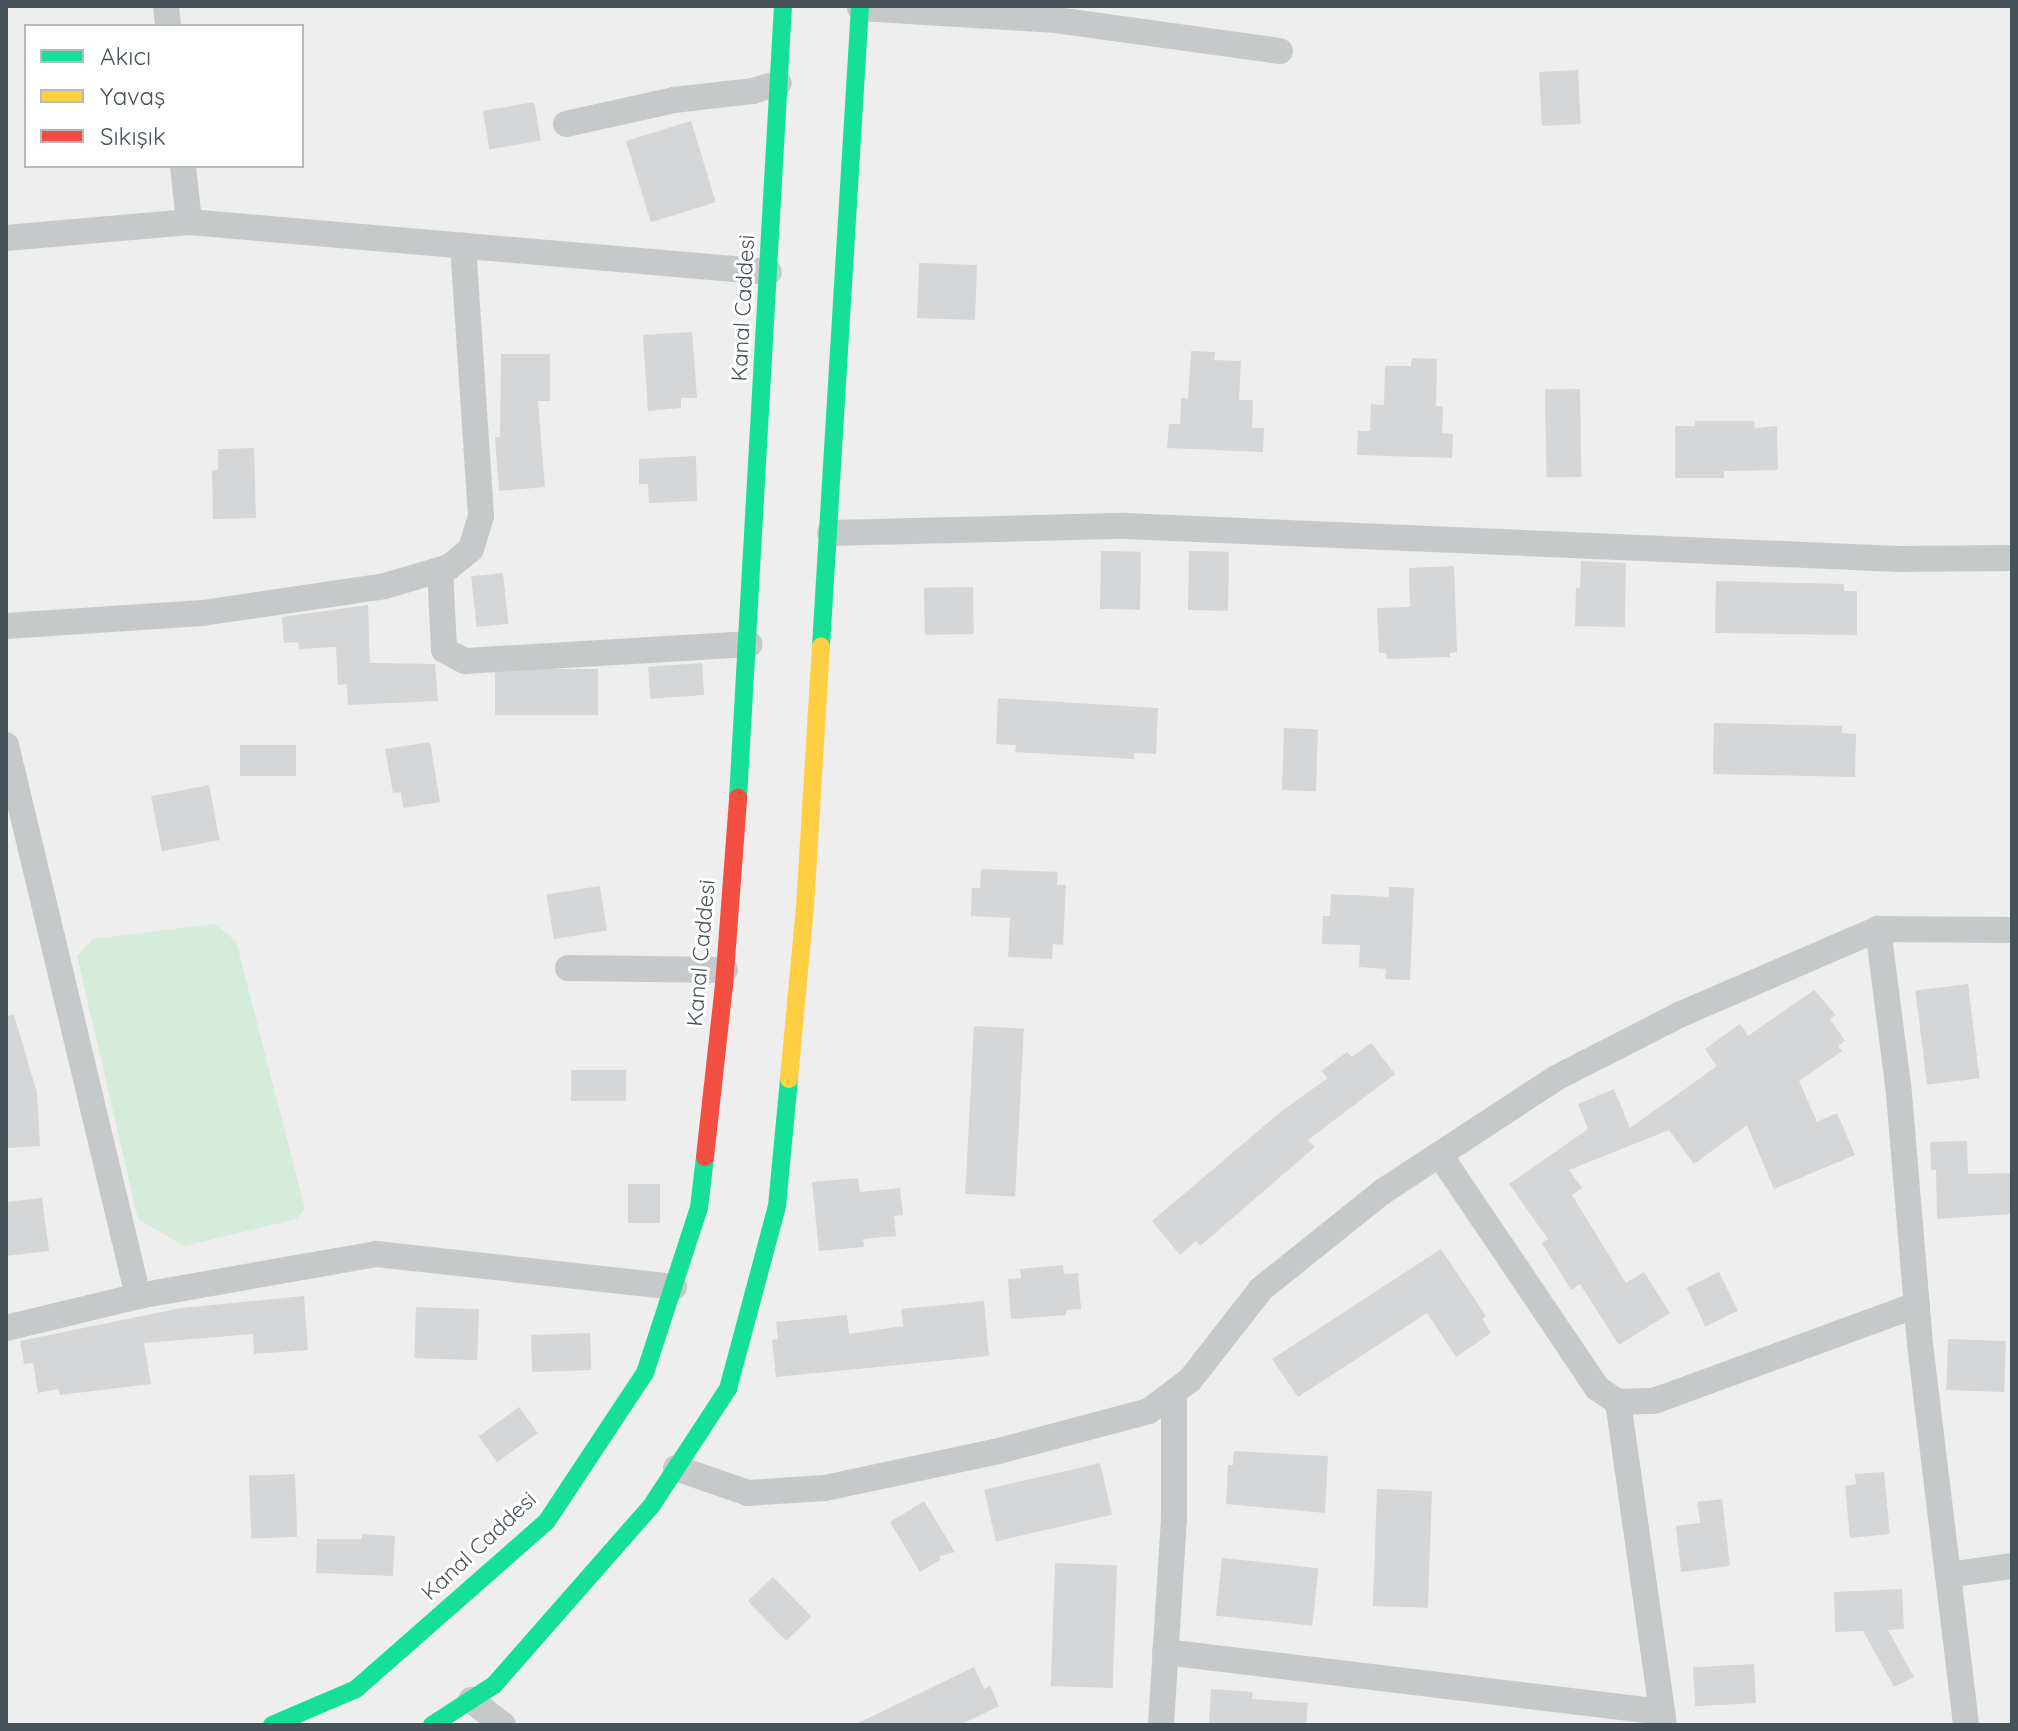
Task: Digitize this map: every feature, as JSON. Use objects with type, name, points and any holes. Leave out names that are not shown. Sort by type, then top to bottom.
[{"type":"main road","name":"Kanal Caddesi","points":[[272,1725],[356,1689],[547,1521],[645,1373],[699,1208],[725,970],[749,644],[783,6]]},
{"type":"main road","points":[[432,1725],[504,1674],[652,1505],[728,1389],[777,1206],[805,907],[860,7]]},
{"type":"street","points":[[860,7],[1056,20],[1280,51]]},
{"type":"street","points":[[566,124],[674,100],[753,91],[779,83]]},
{"type":"street","points":[[183,168],[189,222]]},
{"type":"street","points":[[6,238],[189,222],[769,272]]},
{"type":"street","points":[[6,626],[203,613],[385,586],[440,570],[471,549],[481,516],[473,352],[463,246]]},
{"type":"street","points":[[830,533],[1125,526],[1898,559],[2012,558]]},
{"type":"street","points":[[440,570],[444,650],[465,661],[749,644]]},
{"type":"street","points":[[6,745],[138,1296]]},
{"type":"street","points":[[676,1468],[748,1493],[825,1488],[995,1452],[1149,1411],[1190,1380],[1261,1289],[1382,1192],[1583,1064],[1679,1015],[1878,929],[2012,930]]},
{"type":"street","points":[[1878,929],[1899,1094],[1917,1305],[1966,1725]]},
{"type":"street","points":[[568,968],[725,970]]},
{"type":"street","points":[[1440,1155],[1597,1388],[1618,1402],[1654,1401],[1917,1305]]},
{"type":"street","points":[[6,1328],[138,1296],[376,1254],[674,1287]]},
{"type":"street","points":[[1161,1725],[1174,1519],[1174,1392]]},
{"type":"street","points":[[1165,1652],[1663,1718],[1618,1402]]},
{"type":"street","points":[[1948,1575],[2012,1566]]},
{"type":"street","points":[[471,1700],[503,1725]]},
{"type":"green space","points":[[214,924],[236,941],[305,1209],[296,1219],[184,1246],[138,1219],[77,956],[93,939]]},
{"type":"building","points":[[1578,70],[1581,124],[1542,126],[1539,72]]},
{"type":"building","points":[[534,102],[541,140],[490,149],[483,111]]},
{"type":"building","points":[[691,121],[716,202],[651,222],[626,141]]},
{"type":"building","points":[[919,263],[977,265],[975,320],[917,318]]},
{"type":"building","points":[[692,332],[697,398],[681,398],[681,408],[648,411],[643,335]]},
{"type":"building","points":[[1191,351],[1215,352],[1214,360],[1241,361],[1239,400],[1253,400],[1252,428],[1264,428],[1263,452],[1167,448],[1169,424],[1180,424],[1181,398],[1188,399]]},
{"type":"building","points":[[501,354],[550,354],[550,401],[538,401],[545,487],[499,491],[495,437],[500,437]]},
{"type":"building","points":[[1412,358],[1437,359],[1436,406],[1443,407],[1442,433],[1453,434],[1452,458],[1357,455],[1358,431],[1370,431],[1371,404],[1384,405],[1385,366],[1411,366]]},
{"type":"building","points":[[1580,389],[1582,477],[1547,478],[1545,390]]},
{"type":"building","points":[[1695,421],[1754,421],[1755,428],[1777,426],[1778,470],[1724,471],[1724,478],[1675,478],[1675,426],[1695,426]]},
{"type":"building","points":[[254,448],[256,518],[213,519],[212,471],[218,470],[218,449]]},
{"type":"building","points":[[696,456],[697,501],[649,503],[648,484],[639,484],[639,459]]},
{"type":"building","points":[[1101,551],[1141,552],[1140,610],[1100,609]]},
{"type":"building","points":[[1189,551],[1229,552],[1228,611],[1188,610]]},
{"type":"building","points":[[1581,561],[1626,563],[1625,627],[1575,626],[1576,588],[1580,588]]},
{"type":"building","points":[[1454,566],[1457,652],[1450,653],[1450,657],[1387,659],[1386,653],[1379,653],[1377,608],[1410,607],[1409,568]]},
{"type":"building","points":[[503,573],[508,624],[477,627],[471,576]]},
{"type":"building","points":[[1716,581],[1844,584],[1844,591],[1857,591],[1857,635],[1715,633]]},
{"type":"building","points":[[973,587],[974,634],[925,635],[924,588]]},
{"type":"building","points":[[368,605],[370,663],[435,664],[438,701],[348,705],[347,684],[338,685],[336,647],[299,649],[298,642],[284,643],[282,617]]},
{"type":"building","points":[[702,663],[704,695],[650,699],[648,667]]},
{"type":"building","points":[[495,669],[598,669],[598,715],[495,715]]},
{"type":"building","points":[[998,698],[1158,708],[1156,754],[1134,753],[1134,759],[1015,752],[1016,745],[996,744]]},
{"type":"building","points":[[1714,723],[1842,726],[1842,733],[1856,734],[1855,777],[1713,774]]},
{"type":"building","points":[[1284,728],[1318,729],[1316,791],[1282,790]]},
{"type":"building","points":[[430,742],[440,802],[403,808],[401,792],[393,793],[385,749]]},
{"type":"building","points":[[240,745],[296,745],[296,776],[240,776]]},
{"type":"building","points":[[209,785],[220,840],[162,851],[151,796]]},
{"type":"building","points":[[981,869],[1058,872],[1057,885],[1066,885],[1063,945],[1053,944],[1052,959],[1008,957],[1010,918],[971,916],[972,888],[980,888]]},
{"type":"building","points":[[600,886],[607,930],[554,939],[547,894]]},
{"type":"building","points":[[1389,887],[1414,888],[1410,980],[1385,979],[1386,969],[1359,967],[1360,945],[1322,944],[1323,916],[1330,916],[1331,894],[1389,897]]},
{"type":"building","points":[[1968,984],[1980,1078],[1927,1085],[1915,990]]},
{"type":"building","points":[[1814,990],[1836,1015],[1830,1019],[1845,1041],[1838,1046],[1842,1051],[1799,1081],[1817,1122],[1837,1113],[1855,1155],[1774,1189],[1747,1125],[1694,1164],[1669,1130],[1569,1170],[1582,1188],[1572,1195],[1626,1283],[1644,1272],[1670,1313],[1619,1345],[1580,1284],[1571,1290],[1542,1243],[1548,1239],[1509,1184],[1588,1129],[1578,1104],[1614,1089],[1630,1128],[1717,1066],[1705,1049],[1740,1024],[1748,1036]]},
{"type":"building","points":[[14,1015],[37,1093],[40,1146],[8,1148],[6,1016]]},
{"type":"building","points":[[974,1026],[1024,1029],[1015,1196],[965,1194]]},
{"type":"building","points":[[1371,1043],[1395,1074],[1308,1140],[1315,1147],[1200,1246],[1196,1241],[1180,1255],[1152,1221],[1283,1110],[1328,1078],[1321,1071],[1347,1052],[1352,1057]]},
{"type":"building","points":[[571,1070],[626,1070],[626,1101],[571,1101]]},
{"type":"building","points":[[1967,1141],[1968,1174],[2012,1173],[2012,1214],[1937,1219],[1936,1170],[1931,1170],[1930,1142]]},
{"type":"building","points":[[858,1178],[860,1192],[900,1188],[903,1215],[894,1216],[896,1236],[863,1239],[864,1247],[819,1251],[812,1182]]},
{"type":"building","points":[[628,1184],[660,1184],[660,1223],[628,1223]]},
{"type":"building","points":[[42,1198],[49,1251],[6,1256],[6,1202]]},
{"type":"building","points":[[1441,1249],[1486,1316],[1482,1319],[1491,1333],[1456,1357],[1427,1313],[1298,1397],[1272,1359]]},
{"type":"building","points":[[1063,1265],[1064,1274],[1078,1273],[1081,1309],[1066,1310],[1066,1315],[1011,1319],[1008,1279],[1021,1278],[1020,1269]]},
{"type":"building","points":[[1719,1272],[1738,1311],[1705,1326],[1687,1288]]},
{"type":"building","points":[[304,1296],[308,1350],[254,1354],[253,1334],[144,1343],[151,1384],[60,1395],[58,1389],[38,1393],[33,1363],[24,1364],[20,1341],[181,1308]]},
{"type":"building","points":[[984,1301],[989,1356],[776,1377],[772,1340],[778,1339],[776,1322],[847,1315],[849,1334],[903,1326],[901,1309]]},
{"type":"building","points":[[416,1307],[479,1309],[477,1360],[414,1358]]},
{"type":"building","points":[[590,1333],[591,1370],[532,1372],[531,1335]]},
{"type":"building","points":[[1948,1339],[2006,1341],[2004,1392],[1946,1390]]},
{"type":"building","points":[[519,1407],[538,1433],[497,1462],[479,1436]]},
{"type":"building","points":[[1234,1451],[1328,1456],[1325,1513],[1226,1504],[1228,1465],[1233,1465]]},
{"type":"building","points":[[1100,1463],[1112,1515],[996,1541],[984,1490]]},
{"type":"building","points":[[1884,1472],[1890,1534],[1850,1538],[1845,1486],[1856,1484],[1855,1474]]},
{"type":"building","points":[[295,1474],[297,1537],[251,1539],[249,1476]]},
{"type":"building","points":[[1377,1489],[1432,1491],[1428,1608],[1373,1606]]},
{"type":"building","points":[[1722,1499],[1730,1566],[1681,1572],[1676,1526],[1700,1523],[1697,1502]]},
{"type":"building","points":[[924,1501],[955,1552],[940,1556],[940,1560],[920,1572],[890,1522]]},
{"type":"building","points":[[362,1534],[395,1536],[393,1576],[316,1573],[317,1539],[362,1539]]},
{"type":"building","points":[[1222,1558],[1318,1568],[1312,1626],[1216,1616]]},
{"type":"building","points":[[1055,1563],[1117,1565],[1113,1688],[1051,1686]]},
{"type":"building","points":[[773,1577],[811,1617],[786,1641],[748,1601]]},
{"type":"building","points":[[1902,1589],[1904,1629],[1888,1630],[1914,1677],[1894,1687],[1863,1631],[1835,1632],[1834,1592]]},
{"type":"building","points":[[1754,1664],[1756,1703],[1695,1706],[1693,1667]]},
{"type":"building","points":[[974,1667],[984,1689],[990,1686],[999,1706],[960,1725],[854,1725]]},
{"type":"building","points":[[1211,1689],[1253,1692],[1252,1699],[1308,1703],[1306,1725],[1209,1725]]},
{"type":"traffic: fast","points":[[738,798],[783,6]]},
{"type":"traffic: fast","points":[[821,646],[860,6]]},
{"type":"traffic: fast","points":[[432,1725],[494,1685],[652,1505],[728,1389],[777,1206],[789,1079]]},
{"type":"traffic: fast","points":[[272,1725],[356,1689],[547,1521],[645,1373],[699,1208],[705,1157]]},
{"type":"traffic: slow","points":[[789,1079],[805,907],[821,646]]},
{"type":"traffic: jam","points":[[705,1157],[724,986],[738,798]]}]
